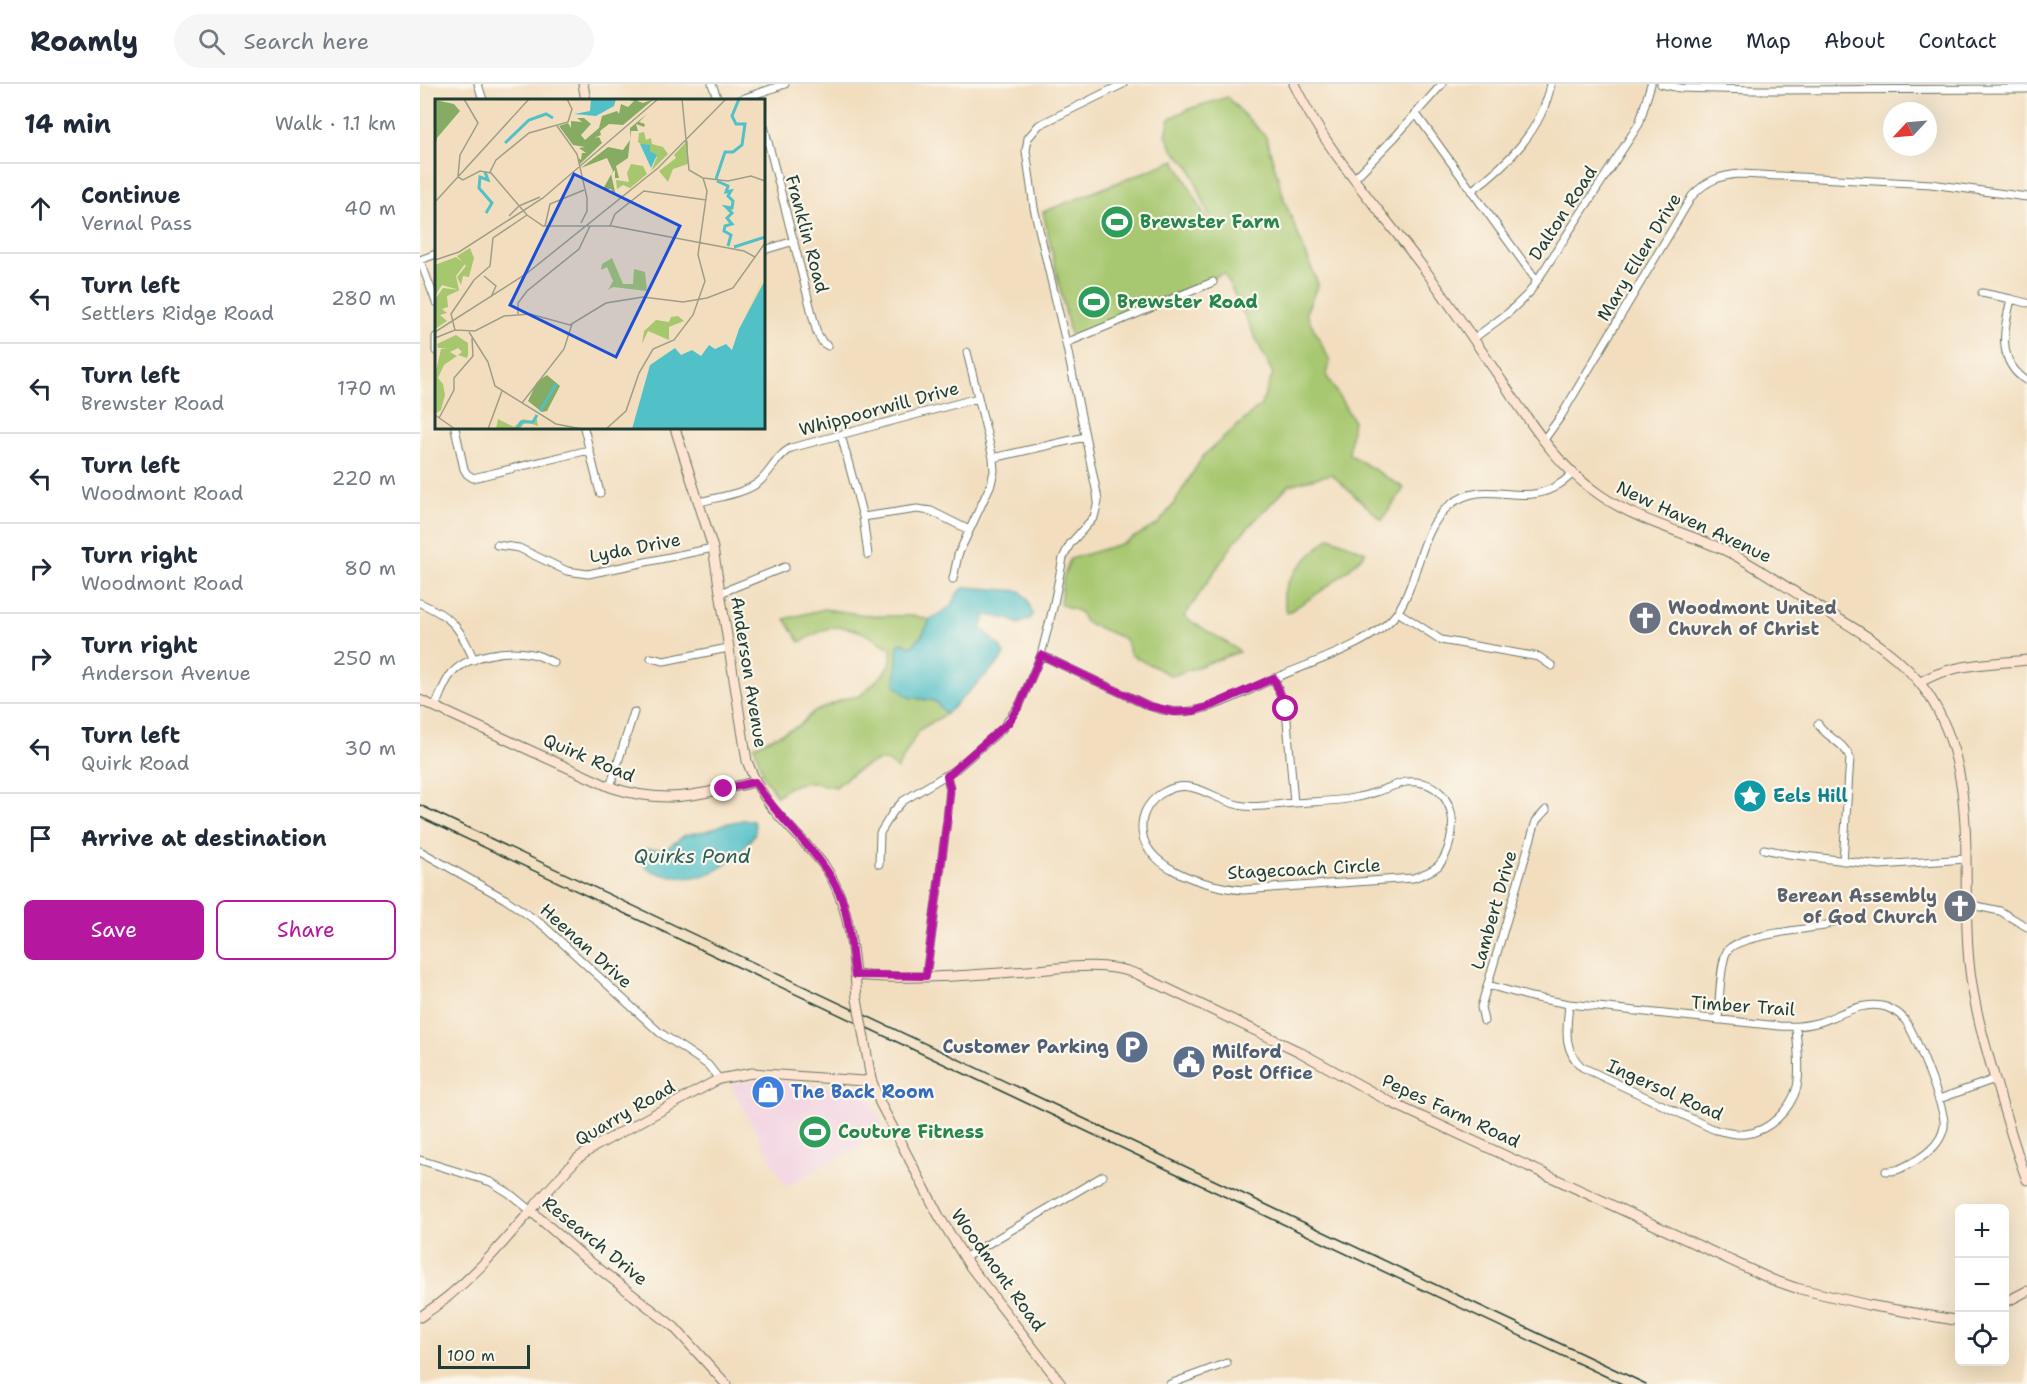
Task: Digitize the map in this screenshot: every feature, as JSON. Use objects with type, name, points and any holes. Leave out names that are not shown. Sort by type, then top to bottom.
[{"type":"main road","points":[[583,84],[586,99]]},
{"type":"main road","name":"New Haven Avenue","points":[[1294,84],[1315,124],[1428,274],[1543,441],[1572,474],[1598,494],[1626,511],[1649,522],[1720,548],[1755,567],[1879,646],[1903,665],[1919,683],[1943,721],[1957,759],[1963,790],[1966,904],[1971,979],[1995,1079],[2027,1180]]},
{"type":"main road","name":"Anderson Avenue","points":[[675,429],[713,548],[741,738],[747,761],[755,782],[771,806],[824,866],[838,891],[844,908],[864,1038]]},
{"type":"main road","points":[[1919,683],[1937,673],[1954,668],[2027,660]]},
{"type":"main road","name":"Quirk Road","points":[[420,700],[610,787],[638,796],[664,798],[695,795],[755,782]]},
{"type":"main road","name":"Pepes Farm Road","points":[[926,976],[1094,967],[1131,972],[1298,1051],[1392,1103],[1773,1280],[1796,1288],[1868,1305],[1955,1320]]},
{"type":"main road","points":[[855,975],[926,976]]},
{"type":"main road","name":"Woodmont Road","points":[[864,1038],[871,1079],[891,1125],[925,1190],[964,1258],[1061,1384]]},
{"type":"main road","name":"Quarry Road","points":[[420,1317],[448,1297],[472,1275],[578,1158],[719,1079],[752,1073],[863,1081],[871,1079]]},
{"type":"main road","name":"Research Drive","points":[[531,1211],[584,1257],[674,1327],[726,1384]]},
{"type":"main road","points":[[2009,1301],[2027,1292]]},
{"type":"street","points":[[478,84],[483,99]]},
{"type":"street","points":[[712,84],[718,99]]},
{"type":"street","points":[[756,98],[785,84]]},
{"type":"street","points":[[879,864],[880,833],[903,801],[947,776],[1009,722],[1020,704],[1041,655],[1063,558],[1070,544],[1090,521],[1096,510],[1097,494],[1066,344],[1032,199],[1027,142],[1032,131],[1039,125],[1123,84]]},
{"type":"street","points":[[1355,178],[1442,84]]},
{"type":"street","points":[[1471,191],[1495,173],[1515,153],[1541,115],[1551,84]]},
{"type":"street","name":"Dalton Road","points":[[1473,339],[1519,304],[1537,281],[1639,124],[1651,84]]},
{"type":"street","points":[[1661,84],[1680,88],[2027,89]]},
{"type":"street","points":[[1416,114],[1537,281]]},
{"type":"street","name":"Franklin Road","points":[[765,130],[817,333],[823,343],[828,346]]},
{"type":"street","name":"Mary Ellen Drive","points":[[1543,441],[1562,416],[1687,204],[1697,190],[1711,180],[1721,176],[1741,174],[1875,180],[1931,184],[2027,197]]},
{"type":"street","points":[[765,250],[794,241]]},
{"type":"street","points":[[435,254],[420,260],[435,299]]},
{"type":"street","points":[[1066,344],[1213,282]]},
{"type":"street","points":[[1982,293],[2027,303]]},
{"type":"street","points":[[2011,299],[2004,347],[2012,367],[2027,381]]},
{"type":"street","points":[[953,579],[958,555],[991,484],[994,471],[993,458],[967,352]]},
{"type":"street","name":"Whippoorwill Drive","points":[[700,502],[749,488],[757,483],[781,453],[791,448],[978,398]]},
{"type":"street","points":[[455,429],[464,469],[469,476],[479,477],[589,450]]},
{"type":"street","points":[[584,429],[600,494]]},
{"type":"street","points":[[841,435],[863,517],[868,555]]},
{"type":"street","points":[[993,458],[1085,437]]},
{"type":"street","points":[[1041,655],[1149,706],[1174,712],[1194,711],[1213,705],[1370,637],[1385,626],[1398,612],[1406,596],[1433,525],[1449,505],[1461,497],[1482,492],[1518,496],[1542,493],[1562,484],[1572,474]]},
{"type":"street","points":[[863,517],[917,509],[931,511],[969,530]]},
{"type":"street","name":"Lyda Drive","points":[[497,545],[519,548],[567,571],[588,574],[713,548]]},
{"type":"street","points":[[720,593],[784,567]]},
{"type":"street","points":[[420,603],[444,614],[455,625],[464,637],[474,660]]},
{"type":"street","points":[[1398,612],[1441,640],[1539,657],[1552,666]]},
{"type":"street","points":[[651,658],[664,661],[728,648]]},
{"type":"street","points":[[435,706],[449,676],[458,668],[474,660],[512,651],[534,654],[554,663]]},
{"type":"street","points":[[1274,678],[1286,709],[1294,803]]},
{"type":"street","points":[[610,787],[634,712]]},
{"type":"street","points":[[1818,724],[1824,732],[1845,747],[1851,762],[1843,861]]},
{"type":"street","points":[[926,976],[947,820],[950,789],[947,776]]},
{"type":"street","name":"Stagecoach Circle","points":[[1406,782],[1430,785],[1444,797],[1451,811],[1453,828],[1446,856],[1438,867],[1413,878],[1243,890],[1214,887],[1162,863],[1150,852],[1143,837],[1143,821],[1150,804],[1161,794],[1175,787],[1193,787],[1231,804],[1244,806],[1294,803],[1355,798],[1406,782]]},
{"type":"street","name":"Lambert Drive","points":[[1484,1021],[1481,1007],[1536,821],[1546,810]]},
{"type":"street","points":[[1764,849],[1880,865],[1966,860]]},
{"type":"street","name":"Heenan Drive","points":[[420,851],[505,899],[544,926],[659,1032],[708,1065],[719,1079]]},
{"type":"street","points":[[1966,904],[2000,911],[2027,927]]},
{"type":"street","points":[[1718,1020],[1724,958],[1731,946],[1745,939],[1824,926],[1835,921]]},
{"type":"street","name":"Timber Trail","points":[[1488,985],[1531,997],[1569,1004],[1796,1027],[1819,1022],[1862,1007],[1882,1006],[1893,1010],[1909,1026],[1945,1119],[1939,1141],[1922,1157],[1895,1172],[1886,1171]]},
{"type":"street","name":"Ingersol Road","points":[[1569,1004],[1567,1043],[1573,1057],[1582,1067],[1713,1129],[1734,1134],[1751,1133],[1770,1124],[1786,1110],[1791,1102],[1797,1082],[1796,1027]]},
{"type":"street","points":[[1939,1099],[1995,1079]]},
{"type":"street","name":"Research Drive","points":[[420,1160],[491,1182],[531,1211]]},
{"type":"street","points":[[964,1258],[1102,1176]]},
{"type":"street","points":[[1170,1384],[1227,1363]]},
{"type":"shaded area","points":[[761,1080],[863,1089],[886,1131],[786,1187],[731,1085]]},
{"type":"green space","points":[[1227,97],[1266,137],[1285,202],[1318,284],[1306,313],[1330,361],[1326,375],[1353,420],[1349,454],[1404,488],[1382,520],[1331,474],[1289,485],[1235,541],[1184,617],[1239,652],[1172,676],[1131,655],[1125,639],[1085,622],[1080,612],[1060,604],[1063,579],[1070,559],[1124,543],[1158,524],[1173,505],[1203,456],[1261,405],[1273,374],[1224,273],[1071,338],[1043,212],[1175,160],[1214,233],[1190,167],[1173,150],[1166,135],[1170,118],[1189,109]]},
{"type":"green space","points":[[1330,537],[1366,552],[1339,578],[1287,613],[1284,594],[1290,579],[1302,563]]},
{"type":"green space","points":[[824,609],[873,616],[915,616],[930,620],[922,635],[911,647],[908,697],[935,701],[946,714],[919,730],[897,769],[889,762],[880,761],[859,769],[836,787],[798,784],[777,796],[764,777],[754,746],[800,725],[812,713],[843,699],[860,696],[884,673],[891,661],[891,649],[862,632],[847,628],[826,629],[800,642],[785,619]]},
{"type":"water","points":[[966,587],[1020,591],[1027,599],[1033,615],[1019,624],[1009,619],[986,615],[981,628],[999,645],[1004,654],[1000,661],[946,714],[935,701],[908,697],[895,685],[898,645],[903,642],[911,647],[922,635],[930,620],[951,606],[958,592]]},
{"type":"water","name":"Quirks Pond","points":[[743,820],[753,821],[755,831],[753,837],[728,862],[710,873],[689,877],[665,875],[652,871],[642,862],[646,849],[666,849],[685,835]]},
{"type":"railway","points":[[420,805],[1646,1384]]},
{"type":"railway","points":[[420,817],[1622,1384]]},
{"type":"place","name":"Brewster Farm","points":[[1117,222]]},
{"type":"place","name":"Brewster Road","points":[[1094,302]]},
{"type":"place","name":"Woodmont United Church of Christ","points":[[1645,618]]},
{"type":"place","name":"Eels Hill","points":[[1750,796]]},
{"type":"place","name":"Berean Assembly of God Church","points":[[1960,906]]},
{"type":"place","name":"Customer Parking","points":[[1132,1047]]},
{"type":"place","name":"Milford Post Office","points":[[1189,1062]]},
{"type":"place","name":"The Back Room","points":[[768,1092]]},
{"type":"place","name":"Couture Fitness","points":[[815,1132]]},
{"type":"route","points":[[724,789],[755,782],[771,806],[824,866],[842,899],[855,975],[869,977],[926,976],[947,820],[950,789],[947,776],[1009,722],[1020,704],[1041,655],[1149,706],[1174,712],[1194,711],[1213,705],[1274,678],[1286,709]]}]
